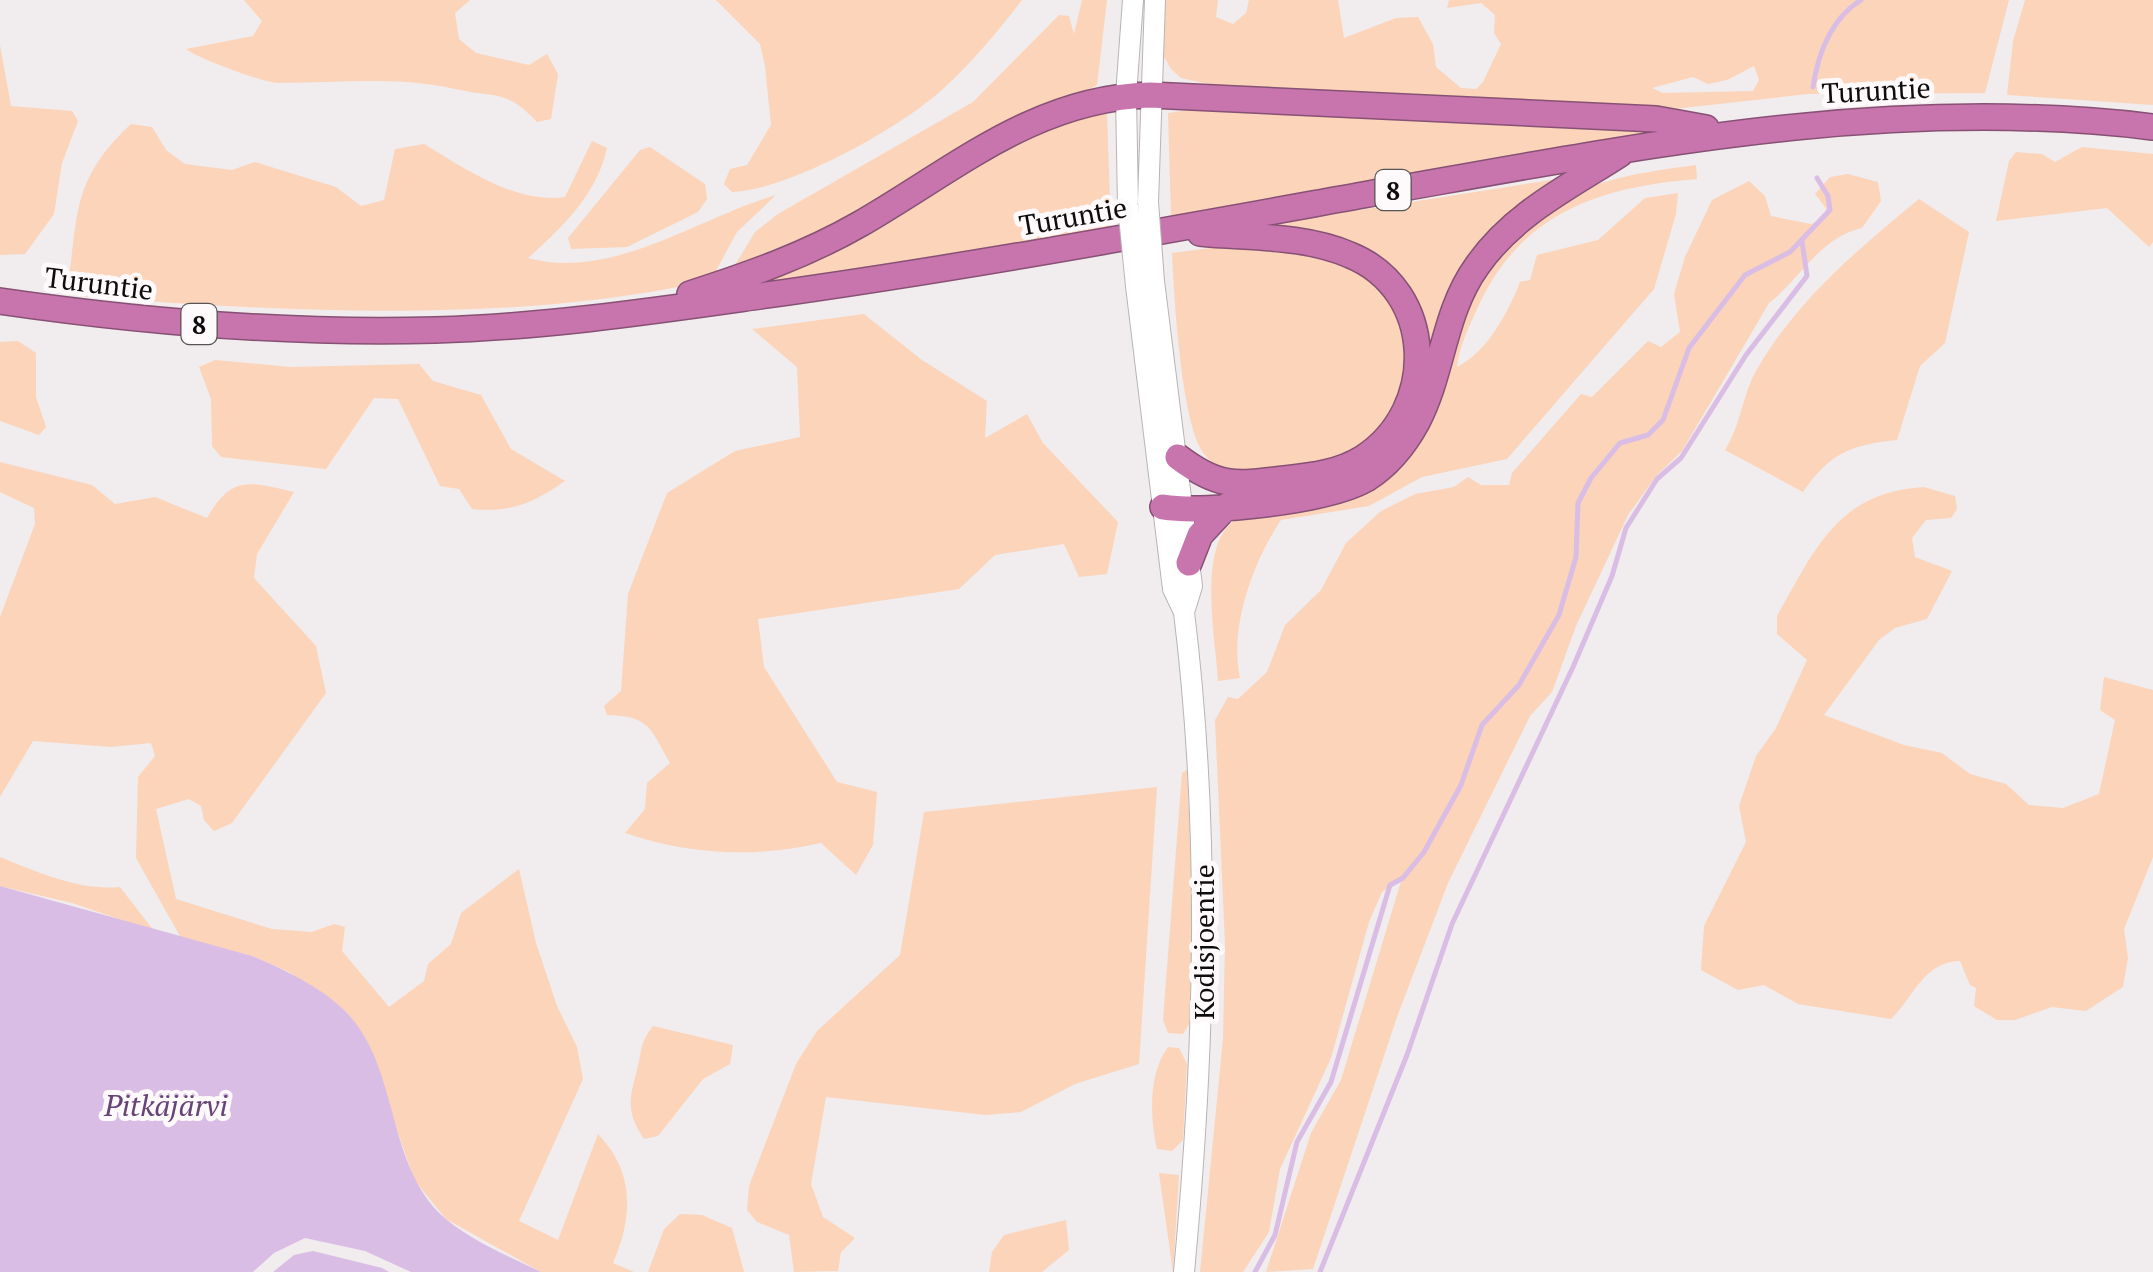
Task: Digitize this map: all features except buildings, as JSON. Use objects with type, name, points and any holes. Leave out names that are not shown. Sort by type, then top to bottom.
[{"type":"highway","points":[[628,314],[810,252],[1021,125],[1063,109],[1138,95],[1656,119],[1726,132]]},
{"type":"highway","name":"Turuntie","points":[[0,300],[232,328],[442,330],[628,314],[882,280],[1726,132],[1914,116],[2098,120],[2153,127]]},
{"type":"highway","points":[[1178,457],[1228,496],[1338,490],[1383,466],[1417,422],[1452,314],[1477,266],[1517,221],[1629,148]]},
{"type":"highway","points":[[1170,230],[1296,241],[1353,256],[1395,288],[1411,311],[1418,334],[1419,362],[1408,405],[1379,445],[1362,458],[1324,474],[1177,505]]},
{"type":"highway","points":[[1189,563],[1200,535],[1228,496]]},
{"type":"street","name":"Kodisjoentie","points":[[1133,0],[1138,204],[1145,284],[1192,586],[1184,612]]},
{"type":"street","name":"Kodisjoentie","points":[[1138,95],[1155,0]]},
{"type":"street","name":"Kodisjoentie","points":[[1145,284],[1178,457],[1173,589],[1184,612],[1199,753],[1206,928],[1201,1076],[1184,1272]]},
{"type":"shaded area","points":[[244,0],[470,0],[455,13],[459,39],[476,53],[529,65],[547,54],[558,74],[551,119],[537,122],[508,99],[433,85],[389,81],[270,82],[186,49],[253,36],[262,21]]},
{"type":"shaded area","points":[[716,0],[1022,0],[956,77],[902,120],[813,168],[756,189],[732,192],[724,184],[730,169],[747,165],[771,125],[760,44]]},
{"type":"shaded area","points":[[1082,0],[1107,0],[1097,85],[822,238],[732,270],[755,232],[778,214],[973,102],[1059,15],[1069,16],[1074,34]]},
{"type":"shaded area","points":[[1164,0],[1218,0],[1216,17],[1233,24],[1246,13],[1249,0],[1338,0],[1344,38],[1396,18],[1418,17],[1433,44],[1436,67],[1461,88],[1476,89],[1501,44],[1494,33],[1495,15],[1481,3],[1447,8],[1449,0],[2009,0],[1985,93],[1808,94],[1674,109],[1359,96],[1213,85],[1181,78],[1163,55]],"holes":[[[1754,66],[1759,80],[1753,91],[1663,93],[1652,88],[1693,77],[1708,84],[1727,80]]]},
{"type":"shaded area","points":[[2025,0],[2153,0],[2153,105],[2007,95],[2013,41]]},
{"type":"shaded area","points":[[0,45],[11,106],[72,111],[78,121],[62,163],[54,214],[25,254],[0,255]]},
{"type":"shaded area","points":[[1205,108],[1653,127],[1654,133],[1171,216],[1168,113]]},
{"type":"shaded area","points":[[1107,113],[1111,229],[752,287],[867,236],[1018,139]]},
{"type":"shaded area","points":[[131,124],[152,127],[166,150],[185,164],[232,170],[255,162],[336,187],[361,206],[384,200],[395,149],[424,144],[509,190],[546,198],[565,197],[592,141],[607,148],[587,195],[566,222],[528,258],[560,263],[623,254],[776,195],[737,232],[711,280],[634,295],[555,304],[390,311],[225,306],[66,295],[86,183],[111,145]]},
{"type":"shaded area","points":[[650,147],[705,184],[707,199],[698,212],[627,247],[571,249],[568,238],[640,150]]},
{"type":"shaded area","points":[[2082,147],[2153,154],[2153,242],[2149,247],[2107,208],[1996,221],[2009,161],[2016,152],[2042,154],[2055,162]]},
{"type":"shaded area","points":[[1696,165],[1697,179],[1627,189],[1566,211],[1516,249],[1477,309],[1457,367],[1478,352],[1495,331],[1520,282],[1530,280],[1537,255],[1598,240],[1645,198],[1678,193],[1676,214],[1654,289],[1507,459],[1422,477],[1369,506],[1281,520],[1261,555],[1246,596],[1238,638],[1240,678],[1218,681],[1212,568],[1225,529],[1239,518],[1263,511],[1348,498],[1444,335],[1502,254],[1532,222],[1562,200],[1610,180]]},
{"type":"shaded area","points":[[1848,174],[1878,182],[1881,201],[1862,228],[1834,240],[1769,303],[1682,451],[1656,476],[1628,515],[1576,626],[1552,692],[1530,716],[1448,883],[1397,1017],[1313,1269],[1266,1272],[1311,1133],[1341,1080],[1402,878],[1382,892],[1369,922],[1331,1058],[1280,1169],[1269,1232],[1243,1272],[1200,1272],[1223,1039],[1225,944],[1215,720],[1228,697],[1238,699],[1267,672],[1285,625],[1321,590],[1346,543],[1381,511],[1415,494],[1454,487],[1468,477],[1481,485],[1509,485],[1512,473],[1581,394],[1592,397],[1648,341],[1661,347],[1680,332],[1674,294],[1685,257],[1712,200],[1749,181],[1765,196],[1771,216],[1811,224],[1825,218],[1826,208],[1815,194],[1830,177]]},
{"type":"shaded area","points":[[1570,177],[1521,209],[1428,377],[1403,286],[1253,227]]},
{"type":"shaded area","points":[[1919,199],[1969,232],[1945,343],[1920,366],[1897,440],[1842,453],[1822,468],[1803,492],[1725,450],[1756,371],[1790,322],[1851,257]]},
{"type":"shaded area","points":[[1226,246],[1328,253],[1393,296],[1409,346],[1411,375],[1395,412],[1358,451],[1317,465],[1250,473],[1224,470],[1205,455],[1190,418],[1185,390],[1172,253]]},
{"type":"shaded area","points":[[864,314],[922,360],[987,401],[985,438],[1027,414],[1043,443],[1118,522],[1107,574],[1079,577],[1064,544],[995,555],[959,589],[758,619],[764,667],[837,782],[877,792],[873,845],[856,875],[821,843],[771,851],[722,852],[674,846],[625,833],[645,809],[647,783],[670,763],[647,726],[632,718],[607,715],[604,706],[621,691],[628,594],[667,493],[735,451],[800,437],[797,367],[752,329]]},
{"type":"shaded area","points":[[18,341],[36,353],[36,397],[46,427],[39,435],[0,421],[0,342]]},
{"type":"shaded area","points":[[215,360],[291,367],[419,364],[433,381],[481,395],[511,449],[565,481],[521,505],[472,509],[459,489],[440,486],[398,399],[374,398],[326,469],[221,457],[212,446],[211,399],[199,367]]},
{"type":"shaded area","points":[[0,462],[92,485],[115,504],[155,497],[207,518],[225,494],[243,485],[294,492],[257,554],[254,578],[316,646],[326,693],[232,823],[214,831],[204,820],[201,806],[189,799],[156,809],[176,899],[272,929],[312,932],[334,924],[345,927],[342,951],[389,1007],[424,981],[428,964],[451,944],[461,913],[519,869],[536,943],[557,1006],[577,1047],[583,1079],[519,1221],[558,1240],[598,1134],[619,1164],[627,1195],[624,1228],[613,1263],[634,1272],[541,1272],[446,1219],[415,1181],[363,1034],[291,973],[252,956],[181,938],[136,858],[138,777],[155,756],[151,743],[111,747],[33,741],[0,797],[0,617],[35,524],[34,508],[0,492]]},
{"type":"shaded area","points":[[1924,487],[1955,496],[1957,509],[1951,518],[1926,520],[1912,538],[1915,557],[1952,571],[1927,619],[1895,628],[1879,640],[1824,715],[1904,745],[1942,753],[1970,774],[2006,784],[2029,805],[2063,808],[2099,794],[2115,720],[2100,710],[2104,677],[2153,690],[2153,857],[2124,929],[2128,958],[2123,987],[2086,1011],[2052,1007],[2015,1020],[1997,1020],[1974,1006],[1976,988],[1970,985],[1960,961],[1937,967],[1928,974],[1891,1019],[1798,1004],[1764,985],[1738,990],[1701,970],[1704,926],[1746,842],[1739,806],[1756,756],[1776,728],[1807,660],[1777,634],[1777,616],[1818,547],[1850,512],[1895,491]]},
{"type":"shaded area","points":[[1187,770],[1192,873],[1191,1021],[1183,1034],[1168,1033],[1163,1020],[1182,773]]},
{"type":"shaded area","points":[[1157,787],[1139,1064],[1075,1084],[1021,1112],[986,1115],[826,1097],[811,1184],[823,1217],[855,1238],[841,1252],[838,1271],[794,1272],[789,1235],[757,1222],[747,1210],[749,1186],[796,1064],[817,1031],[900,955],[924,812]]},
{"type":"shaded area","points":[[0,857],[74,883],[120,887],[154,931],[72,903],[0,886]]},
{"type":"shaded area","points":[[653,1026],[733,1045],[730,1064],[703,1079],[658,1136],[644,1139],[634,1121],[631,1098],[643,1043]]},
{"type":"shaded area","points":[[1168,1047],[1179,1048],[1187,1064],[1183,1140],[1172,1151],[1157,1149],[1152,1110],[1157,1070]]},
{"type":"shaded area","points":[[1159,1173],[1179,1175],[1173,1272]]},
{"type":"shaded area","points":[[680,1214],[702,1215],[732,1228],[744,1272],[648,1272],[664,1229]]},
{"type":"shaded area","points":[[1066,1220],[1069,1250],[1042,1272],[989,1272],[992,1252],[1004,1235]]},
{"type":"water","name":"Pitkäjärvi","points":[[0,886],[252,956],[328,997],[353,1020],[374,1056],[405,1156],[429,1201],[469,1235],[541,1272],[411,1272],[365,1251],[305,1238],[274,1253],[253,1272],[0,1272]]},
{"type":"water","points":[[313,1251],[389,1272],[273,1272],[294,1255]]},
{"type":"waterway","points":[[1813,87],[1818,62],[1834,27],[1861,0]]},
{"type":"waterway","points":[[1255,1272],[1275,1235],[1297,1142],[1331,1082],[1390,885],[1403,878],[1424,852],[1461,785],[1482,725],[1519,685],[1559,615],[1576,557],[1578,503],[1591,478],[1620,443],[1648,435],[1663,420],[1689,348],[1745,275],[1790,252],[1830,210],[1828,196],[1817,178]]},
{"type":"waterway","points":[[1320,1272],[1407,1055],[1452,924],[1573,667],[1612,576],[1626,528],[1657,479],[1681,458],[1746,355],[1807,276],[1802,241]]}]
